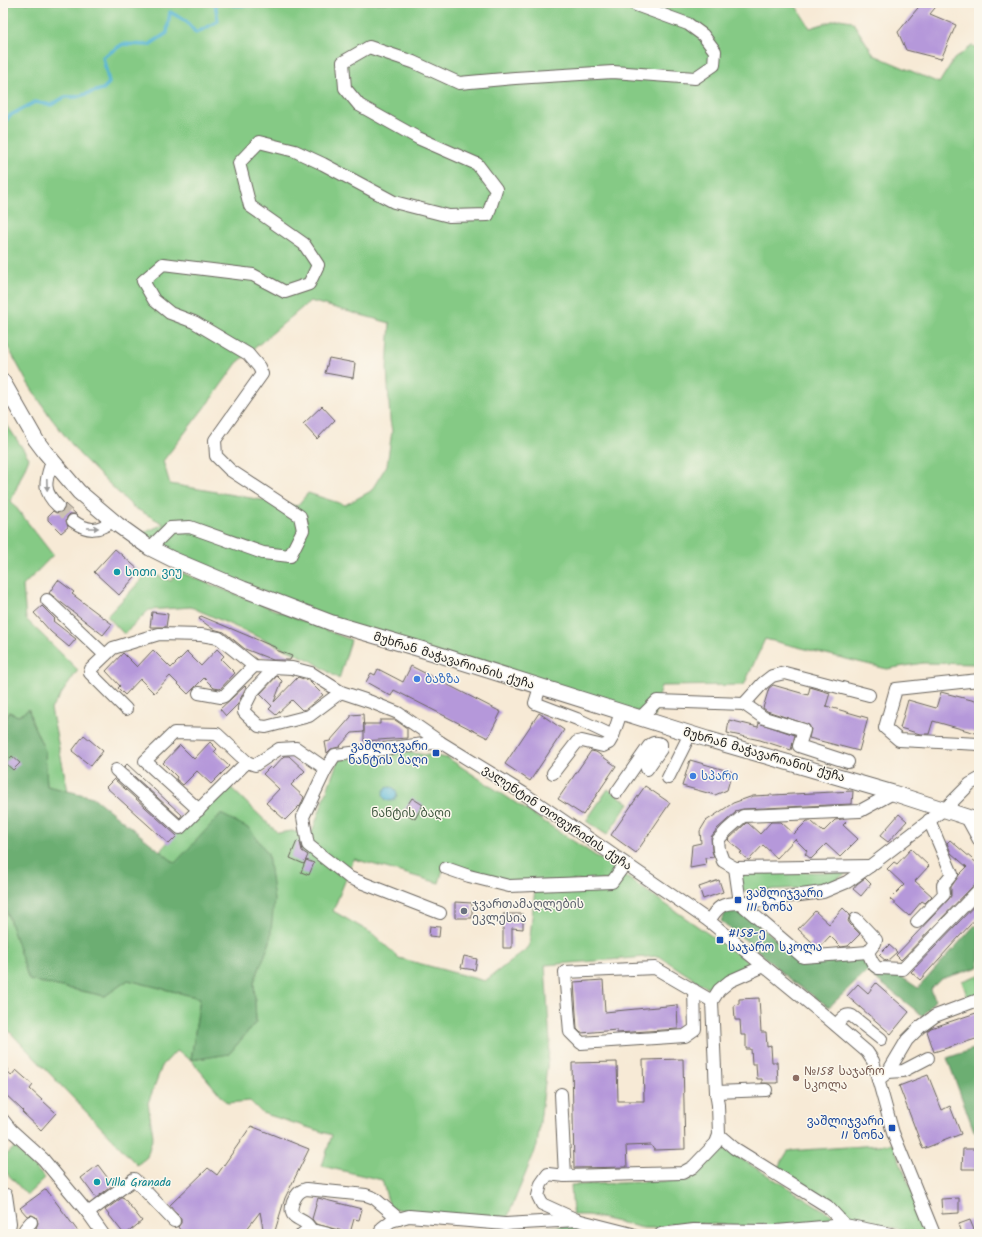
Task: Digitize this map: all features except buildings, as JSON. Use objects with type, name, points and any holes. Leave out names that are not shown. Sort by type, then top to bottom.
[{"type":"main road","name":"მუხრან მაჭავარიანის ქუჩა","points":[[3,382],[36,440],[79,492],[113,521],[150,548],[172,559],[243,589],[332,623],[434,653],[690,734],[893,793],[973,819]]},
{"type":"street","points":[[150,548],[170,528],[190,527],[263,552],[290,556],[303,530],[300,516],[230,470],[216,456],[215,440],[262,374],[259,367],[248,354],[194,322],[170,313],[154,300],[143,281],[163,264],[253,275],[286,292],[309,284],[318,265],[304,244],[250,206],[239,163],[259,142],[295,152],[323,164],[394,202],[448,216],[488,215],[496,189],[477,164],[418,138],[359,105],[345,88],[343,62],[369,47],[413,62],[460,83],[613,72],[695,78],[714,65],[716,51],[703,35],[688,24],[633,3]]},
{"type":"street","points":[[52,461],[47,479],[47,490],[51,500],[58,506]]},
{"type":"street","points":[[73,521],[82,528],[92,529],[99,529],[113,521]]},
{"type":"street","points":[[47,600],[106,655]]},
{"type":"street","points":[[126,709],[90,672],[91,669],[113,648],[158,634],[201,635],[219,638],[254,666],[224,696],[220,697],[199,693]]},
{"type":"street","name":"ვალენტინ თოფურიძის ქუჩა","points":[[254,666],[292,668],[311,673],[341,692],[398,713],[440,742],[523,793],[708,921],[836,1025],[867,1052],[873,1062],[893,1133],[934,1234]]},
{"type":"street","points":[[272,667],[270,673],[252,692],[244,708],[244,712],[259,726],[266,727],[309,716],[341,692]]},
{"type":"street","points":[[744,704],[763,683],[772,676],[785,673],[869,695]]},
{"type":"street","points":[[979,680],[896,689],[885,728],[899,740],[979,744]]},
{"type":"street","points":[[540,687],[536,703],[577,719],[613,736]]},
{"type":"street","points":[[647,769],[661,749],[665,726],[656,721],[657,701]]},
{"type":"street","points":[[640,718],[657,701],[744,704],[764,718],[804,730],[799,746],[848,762]]},
{"type":"street","points":[[553,773],[574,743],[582,741],[603,746],[609,743],[622,712]]},
{"type":"street","points":[[199,810],[145,761],[174,733],[217,734],[247,762],[255,765],[279,749],[296,748],[326,769]]},
{"type":"street","points":[[668,778],[690,734]]},
{"type":"street","points":[[440,742],[335,755],[326,769],[303,817],[308,844],[350,878],[440,913]]},
{"type":"street","points":[[617,792],[649,746],[656,742],[661,744]]},
{"type":"street","points":[[116,770],[180,828],[247,762]]},
{"type":"street","points":[[708,921],[716,910],[728,903],[740,903],[823,892],[847,882],[943,810],[970,784],[979,779]]},
{"type":"street","points":[[870,866],[735,868],[723,861],[719,850],[718,840],[743,816],[860,811],[893,793]]},
{"type":"street","points":[[973,819],[979,840]]},
{"type":"street","points":[[917,922],[944,894],[943,885],[952,874],[929,820]]},
{"type":"street","points":[[446,868],[469,876],[510,886],[612,882],[624,864]]},
{"type":"street","points":[[735,868],[740,903],[803,957],[868,952],[876,940],[856,919]]},
{"type":"street","points":[[868,952],[872,964],[878,968],[903,969],[979,890]]},
{"type":"street","points":[[632,1234],[577,1220],[542,1204],[538,1196],[541,1184],[548,1174],[565,1176],[682,1173],[693,1167],[716,1142],[719,1135],[712,1001],[719,990],[730,981],[764,966]]},
{"type":"street","points":[[694,990],[695,1030],[685,1036],[581,1043],[570,1032],[565,972],[654,968],[694,990],[712,1001]]},
{"type":"street","points":[[878,1080],[888,1072],[907,1040],[920,1027],[935,1016],[978,1000]]},
{"type":"street","points":[[836,1025],[844,1017],[850,1015],[881,1040]]},
{"type":"street","points":[[888,1072],[903,1071],[928,1058]]},
{"type":"street","points":[[716,1092],[766,1090]]},
{"type":"street","points":[[561,1094],[565,1176]]},
{"type":"street","points":[[3,1120],[11,1130],[43,1159],[88,1213],[103,1234]]},
{"type":"street","points":[[719,1135],[734,1148],[827,1206],[846,1225]]},
{"type":"street","points":[[88,1213],[134,1179],[174,1221]]},
{"type":"street","points":[[328,1234],[314,1230],[307,1232],[308,1224],[294,1217],[292,1208],[295,1197],[300,1191],[306,1189],[366,1195],[374,1198],[399,1219]]},
{"type":"street","points":[[3,1195],[6,1195],[10,1223],[8,1234]]},
{"type":"street","points":[[380,1234],[382,1228],[391,1221],[409,1216],[506,1224],[577,1220]]},
{"type":"street","points":[[25,1234],[25,1229],[31,1222]]},
{"type":"street","points":[[661,1234],[694,1230],[777,1232],[846,1225],[892,1234]]},
{"type":"green space","points":[[3,3],[794,3],[810,28],[839,19],[852,21],[874,55],[939,83],[954,59],[972,46],[979,48],[979,664],[923,663],[887,669],[765,639],[744,685],[661,686],[655,717],[360,632],[134,537],[164,524],[133,507],[80,455],[51,418],[27,382],[3,338]],"holes":[[[310,301],[390,323],[387,368],[392,431],[387,465],[371,491],[345,505],[308,493],[297,506],[170,484],[163,461],[237,363]]]},
{"type":"green space","points":[[3,419],[29,458],[11,501],[53,555],[23,586],[26,619],[78,670],[51,709],[68,791],[47,786],[45,751],[32,722],[29,710],[18,716],[9,712],[3,727]]},
{"type":"green space","points":[[177,571],[351,640],[339,679],[312,661],[191,607],[149,610],[124,634],[107,616],[149,572],[171,581]]},
{"type":"green space","points":[[29,709],[32,722],[45,751],[47,786],[93,797],[175,863],[221,814],[250,829],[268,854],[274,900],[270,942],[254,982],[256,1022],[229,1054],[191,1060],[200,998],[128,980],[105,996],[29,980],[3,900],[3,727],[9,712],[18,716]]},
{"type":"green space","name":"ნანტის ბაღი","points":[[398,751],[448,758],[617,870],[610,880],[512,882],[445,863],[439,883],[354,859],[333,911],[373,934],[399,958],[485,981],[529,947],[535,888],[615,885],[622,874],[752,964],[728,978],[713,992],[659,956],[545,965],[550,1043],[537,1146],[506,1221],[428,1214],[390,1208],[382,1180],[322,1166],[332,1135],[262,1113],[250,1101],[227,1103],[191,1060],[229,1054],[256,1022],[254,982],[270,942],[271,921],[175,863],[160,851],[180,828],[226,783],[278,833],[292,831],[311,835],[338,760]]},
{"type":"green space","points":[[608,789],[629,803],[607,835],[586,821]]},
{"type":"green space","points":[[739,872],[849,872],[823,887],[741,891]]},
{"type":"green space","points":[[3,900],[29,980],[105,996],[128,980],[200,998],[191,1060],[176,1051],[162,1066],[148,1103],[153,1136],[147,1157],[137,1165],[9,1031],[3,1036]]},
{"type":"green space","points":[[731,909],[741,910],[803,961],[868,956],[871,971],[900,976],[918,988],[975,925],[979,928],[979,967],[941,979],[931,989],[935,1000],[923,1016],[867,972],[829,1007],[790,980],[754,947],[721,921],[724,913]]},
{"type":"green space","points":[[979,975],[979,999],[969,1002],[962,981]]},
{"type":"green space","points":[[979,1047],[979,1131],[974,1131],[947,1058]]},
{"type":"green space","points":[[893,1144],[929,1234],[848,1220],[799,1187],[778,1167],[788,1151]]},
{"type":"green space","points":[[15,1147],[45,1178],[27,1195],[3,1169],[3,1158]]},
{"type":"green space","points":[[725,1149],[832,1215],[830,1223],[758,1228],[695,1223],[671,1224],[658,1228],[643,1228],[588,1215],[573,1215],[571,1185],[689,1180]]},
{"type":"green space","points":[[572,1225],[618,1234],[505,1234],[505,1231]]},
{"type":"water","points":[[387,787],[393,787],[397,791],[397,797],[393,801],[387,801],[383,797],[383,791]]},
{"type":"waterway","points":[[3,125],[9,116],[35,102],[51,105],[65,97],[76,97],[103,89],[109,83],[103,57],[123,44],[149,45],[167,33],[170,12],[186,21],[196,33],[218,21],[215,3]]},
{"type":"waterway","points":[[232,3],[233,5],[265,5],[267,3]]},
{"type":"tunnel","points":[[58,506],[73,521]]},
{"type":"place","name":"სითი ვიუ","points":[[117,572]]},
{"type":"place","name":"ბაზზა","points":[[417,679]]},
{"type":"place","name":"ვაშლიჯვარი ნანტის ბაღი","points":[[436,753]]},
{"type":"place","name":"სპარი","points":[[693,776]]},
{"type":"place","name":"ვაშლიჯვარი III ზონა","points":[[738,900]]},
{"type":"place","name":"ჯვართამაღლების ეკლესია","points":[[464,911]]},
{"type":"place","name":"#158-ე საჯარო სკოლა","points":[[720,940]]},
{"type":"place","name":"№158 საჯარო სკოლა","points":[[796,1078]]},
{"type":"place","name":"ვაშლიჯვარი II ზონა","points":[[892,1128]]},
{"type":"place","name":"Villa Granada","points":[[97,1182]]}]
